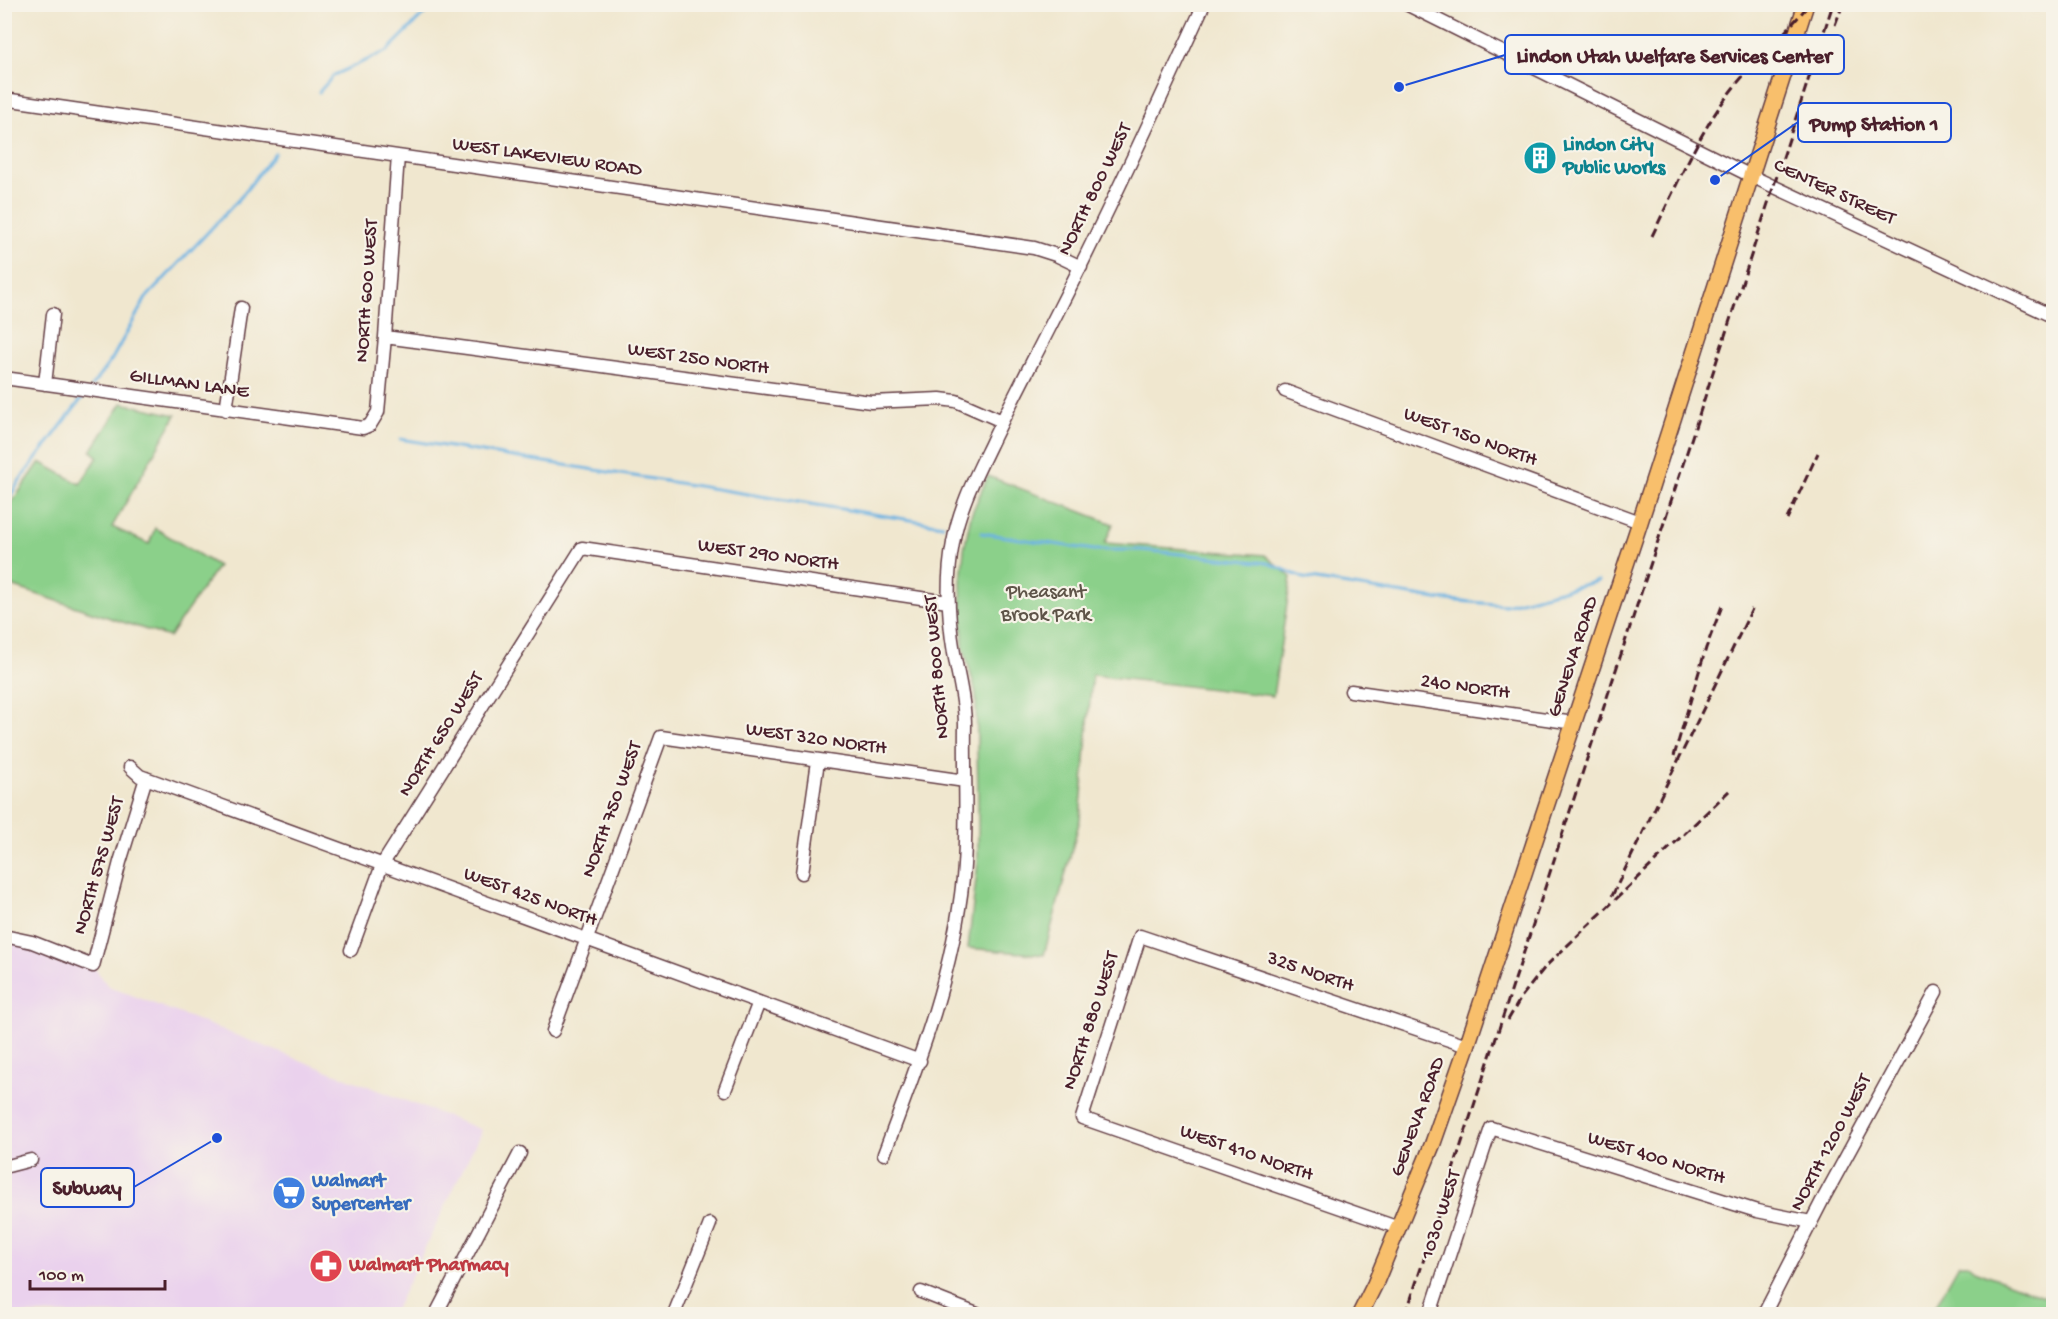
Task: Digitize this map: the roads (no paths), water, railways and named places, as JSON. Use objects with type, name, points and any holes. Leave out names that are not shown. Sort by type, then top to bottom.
[{"type":"main road","name":"GENEVA ROAD","points":[[1360,1314],[1399,1228],[1433,1143],[1467,1046],[1640,522],[1806,4]]},
{"type":"street","name":"NORTH 800 WEST","points":[[884,1154],[920,1061],[939,1001],[956,925],[966,838],[964,704],[948,602],[952,547],[957,524],[967,493],[1118,191],[1204,4]]},
{"type":"street","name":"CENTER STREET","points":[[1406,4],[1751,176],[2054,317]]},
{"type":"street","name":"WEST LAKEVIEW ROAD","points":[[4,99],[1034,248],[1056,255],[1080,267]]},
{"type":"street","name":"NORTH 600 WEST","points":[[368,426],[378,412],[398,156]]},
{"type":"street","points":[[226,410],[241,308]]},
{"type":"street","points":[[45,384],[53,314]]},
{"type":"street","name":"WEST 250 NORTH","points":[[385,337],[871,402],[956,401],[1002,421]]},
{"type":"street","name":"GILLMAN LANE","points":[[4,378],[226,410],[363,428],[368,426]]},
{"type":"street","name":"WEST 150 NORTH","points":[[1285,391],[1640,522]]},
{"type":"street","name":"WEST 290 NORTH","points":[[582,548],[948,602]]},
{"type":"street","name":"NORTH 650 WEST","points":[[351,950],[382,865],[582,548]]},
{"type":"street","name":"240 NORTH","points":[[1350,691],[1574,723]]},
{"type":"street","name":"WEST 320 NORTH","points":[[660,737],[965,781]]},
{"type":"street","name":"NORTH 750 WEST","points":[[553,1031],[660,737]]},
{"type":"street","points":[[802,873],[818,761]]},
{"type":"street","name":"WEST 425 NORTH","points":[[130,767],[140,776],[920,1061]]},
{"type":"street","name":"NORTH 575 WEST","points":[[4,936],[32,942],[93,966],[120,862],[146,778]]},
{"type":"street","name":"325 NORTH","points":[[1140,936],[1467,1046]]},
{"type":"street","name":"NORTH 880 WEST","points":[[1082,1118],[1140,936]]},
{"type":"street","name":"NORTH 1200 WEST","points":[[1764,1314],[1811,1222],[1936,992]]},
{"type":"street","points":[[725,1090],[759,1002]]},
{"type":"street","name":"WEST 410 NORTH","points":[[1082,1118],[1399,1228]]},
{"type":"street","name":"WEST 400 NORTH","points":[[1491,1128],[1757,1211],[1811,1222]]},
{"type":"street","name":"1030 WEST","points":[[1430,1314],[1491,1128]]},
{"type":"street","points":[[436,1314],[520,1153]]},
{"type":"street","points":[[4,1167],[31,1160]]},
{"type":"street","points":[[674,1314],[710,1224]]},
{"type":"street","points":[[921,1292],[977,1314]]},
{"type":"waterway","points":[[319,92],[334,75],[387,51],[434,4]]},
{"type":"waterway","points":[[92,386],[112,359],[146,298],[240,198],[275,153]]},
{"type":"waterway","points":[[4,506],[20,480],[86,393]]},
{"type":"waterway","points":[[400,439],[943,525]]},
{"type":"waterway","points":[[981,533],[1094,550],[1142,550],[1268,563],[1304,578],[1436,599],[1505,605],[1598,581]]},
{"type":"railway","points":[[1652,236],[1689,159],[1721,104],[1743,76],[1809,4]]},
{"type":"railway","points":[[1406,1314],[1833,4]]},
{"type":"railway","points":[[1835,25],[1843,4]]},
{"type":"railway","points":[[1787,519],[1818,453]]},
{"type":"railway","points":[[1612,896],[1754,605]]},
{"type":"railway","points":[[1674,756],[1706,648],[1722,606]]},
{"type":"railway","points":[[1508,1020],[1522,996],[1546,966],[1730,790]]},
{"type":"place","name":"Lindon Utah Welfare Services Center","points":[[1399,87]]},
{"type":"place","name":"Lindon City Public Works","points":[[1540,158]]},
{"type":"place","name":"Pump Station 1","points":[[1715,180]]},
{"type":"place","name":"Subway","points":[[217,1138]]},
{"type":"place","name":"Walmart Supercenter","points":[[289,1193]]},
{"type":"place","name":"Walmart Pharmacy","points":[[326,1266]]},
{"type":"park label","name":"Pheasant Brook Park","points":[[1046,604]]}]
